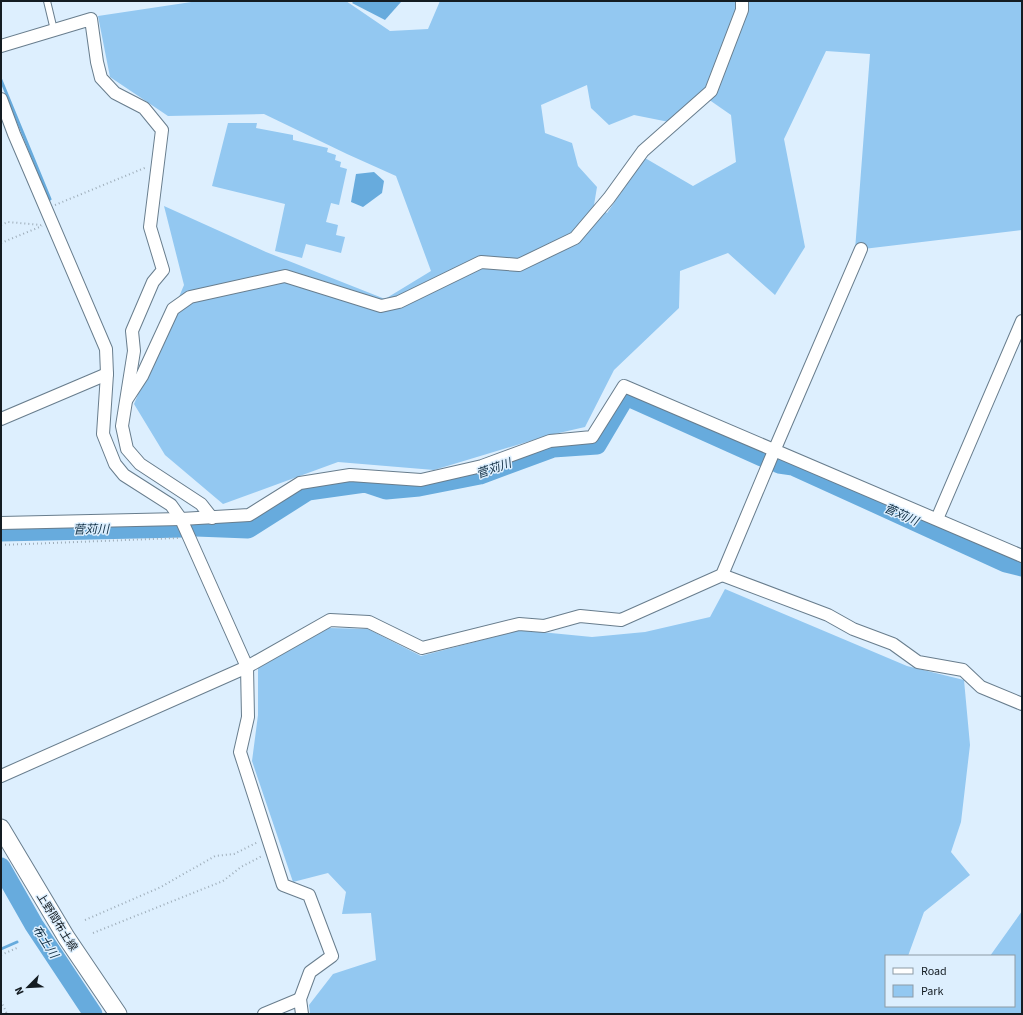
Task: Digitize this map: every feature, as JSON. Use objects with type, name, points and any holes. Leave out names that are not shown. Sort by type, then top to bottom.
[{"type":"main road","name":"上野間布土線","points":[[1,828],[66,937],[118,1014]]},
{"type":"street","points":[[127,399],[142,376],[173,309],[190,297],[285,276],[381,306],[399,302],[481,262],[520,265],[575,238],[609,198],[643,150],[711,91],[742,10],[742,1]]},
{"type":"street","points":[[1,46],[91,19],[97,62],[101,78],[115,93],[144,108],[162,130],[150,227],[163,270],[153,282],[132,331],[134,351],[122,426],[127,449],[140,464],[201,504],[212,518]]},
{"type":"street","points":[[1,99],[106,349],[107,374],[103,434],[115,464],[124,475],[171,505],[181,519],[247,667],[248,717],[240,752],[283,885],[309,896],[332,956],[310,972],[300,999],[302,1014]]},
{"type":"street","points":[[1,776],[247,667],[330,620],[369,622],[422,648],[519,624],[544,626],[580,616],[621,620],[722,575],[861,249]]},
{"type":"street","points":[[937,519],[1022,321]]},
{"type":"street","points":[[1,419],[107,374]]},
{"type":"street","points":[[1,523],[212,518],[249,514],[300,484],[350,475],[421,480],[482,466],[550,441],[592,437],[624,386],[1022,556]]},
{"type":"street","points":[[722,575],[828,614],[853,629],[893,644],[918,662],[963,670],[982,687],[1022,704]]},
{"type":"street","points":[[264,1014],[300,999]]},
{"type":"lane","points":[[47,1],[54,30]]},
{"type":"path","points":[[46,209],[157,162]]},
{"type":"path","points":[[1,225],[8,222],[44,225],[1,243]]},
{"type":"path","points":[[1,545],[189,537]]},
{"type":"path","points":[[85,920],[161,887],[215,856],[234,854],[268,836]]},
{"type":"path","points":[[93,933],[223,880],[241,867],[272,851]]},
{"type":"path","points":[[1,955],[19,947]]},
{"type":"path","points":[[1,1001],[7,1014]]},
{"type":"green space","points":[[198,1],[346,1],[390,31],[428,29],[440,1],[1022,1],[1022,230],[855,250],[870,54],[826,51],[784,139],[805,247],[775,295],[728,253],[680,271],[679,308],[614,370],[585,427],[550,435],[434,470],[338,462],[223,504],[165,455],[134,404],[184,285],[164,206],[266,252],[385,299],[431,271],[396,176],[264,114],[168,116],[110,77],[98,16]],"holes":[[[587,85],[591,108],[609,125],[634,115],[679,124],[708,99],[731,115],[736,162],[693,186],[645,158],[607,213],[594,205],[597,187],[578,166],[572,143],[545,133],[541,105]]]},
{"type":"green space","points":[[228,123],[257,123],[256,128],[293,135],[293,140],[328,148],[327,152],[336,155],[335,160],[341,162],[340,167],[347,169],[339,205],[331,203],[326,222],[338,225],[336,235],[345,237],[341,253],[306,244],[302,258],[275,251],[285,204],[212,186]]},
{"type":"green space","points":[[725,589],[907,666],[964,680],[970,745],[961,822],[951,852],[970,875],[924,912],[908,955],[885,955],[885,1007],[1015,1007],[1015,955],[991,955],[1022,911],[1022,1014],[310,1014],[309,1005],[333,974],[376,960],[371,913],[342,914],[346,892],[328,873],[293,882],[252,761],[258,715],[258,668],[329,628],[368,629],[421,656],[520,630],[592,637],[645,632],[710,617]]},
{"type":"shaded area","points":[[354,1],[401,2],[385,20],[352,3]]},
{"type":"shaded area","points":[[374,172],[384,181],[382,193],[363,207],[351,202],[356,174]]},
{"type":"waterway","points":[[1,80],[50,199]]},
{"type":"waterway","name":"菅苅川","points":[[196,527],[248,529],[308,491],[365,483],[386,490],[419,487],[480,475],[553,448],[597,445],[626,396],[762,457]]},
{"type":"waterway","name":"菅苅川","points":[[779,464],[793,466],[1006,563],[1022,567]]},
{"type":"waterway","name":"菅苅川","points":[[1,532],[182,528]]},
{"type":"waterway","name":"布土川","points":[[1,867],[34,925],[93,1014]]},
{"type":"waterway","points":[[1,949],[17,942]]}]
